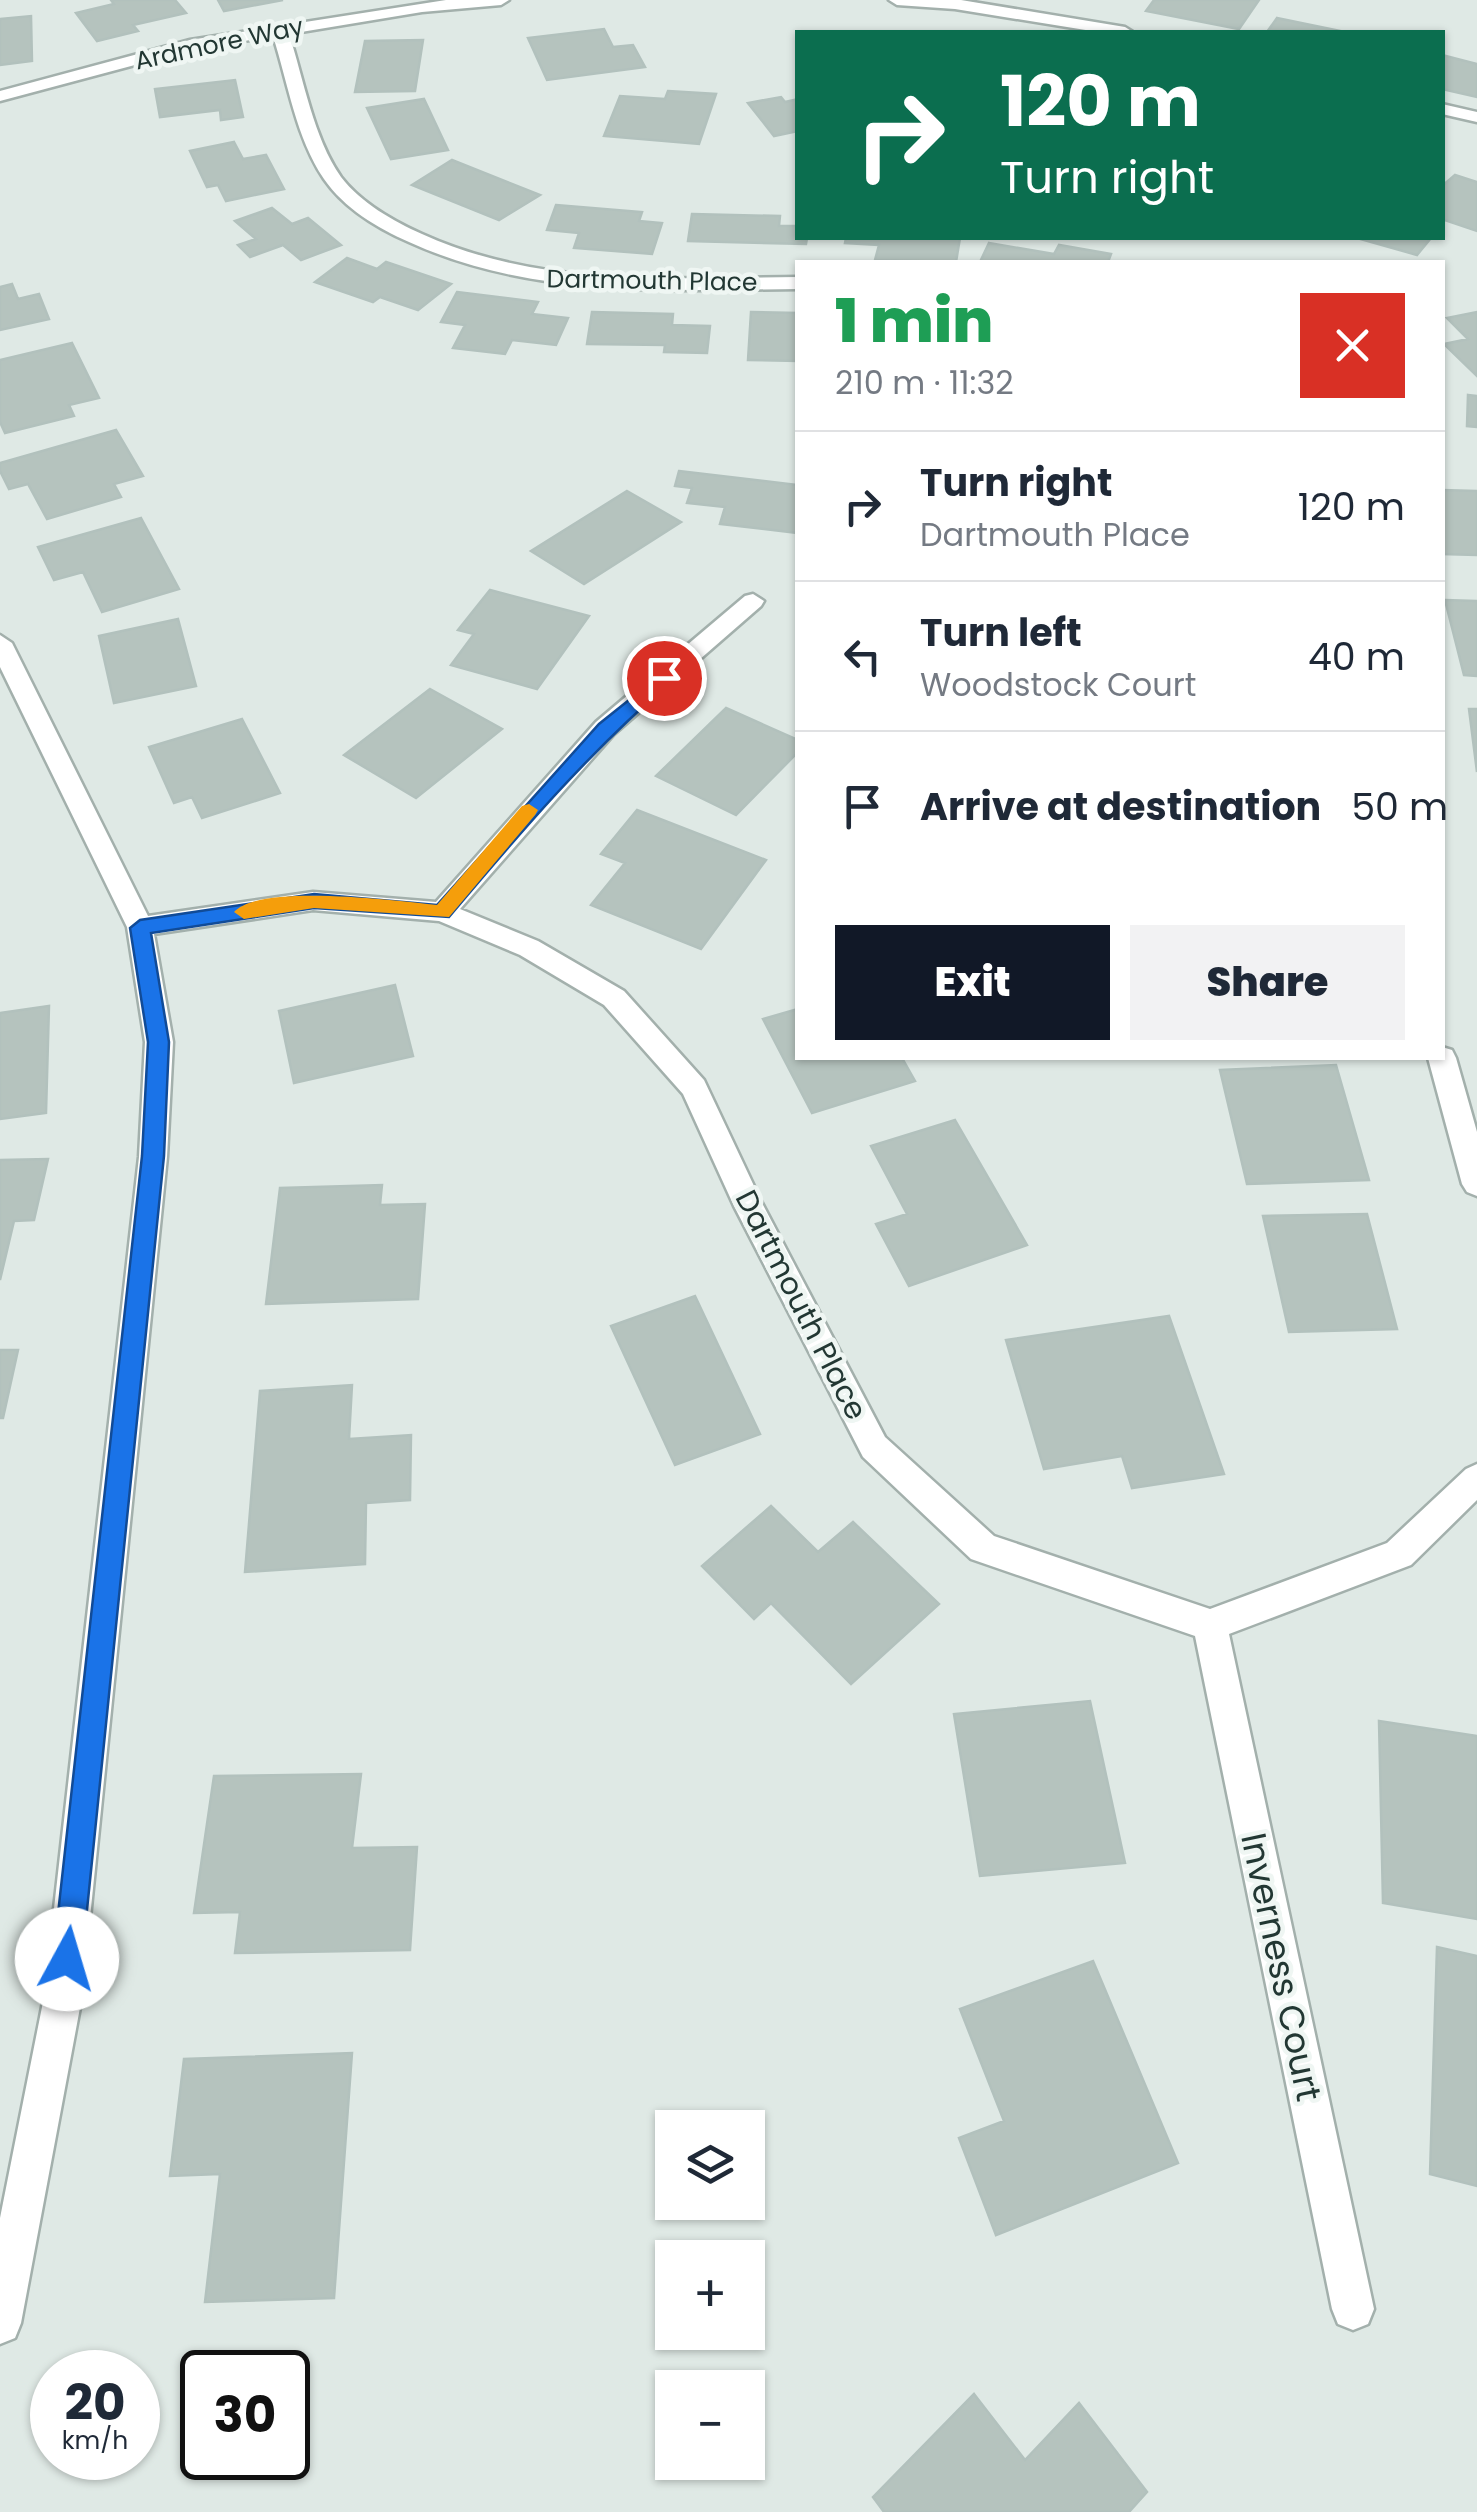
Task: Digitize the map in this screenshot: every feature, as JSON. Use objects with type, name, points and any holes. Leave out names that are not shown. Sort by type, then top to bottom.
[{"type":"street","name":"Ardmore Way","points":[[0,96],[190,45],[279,28],[501,0]]},
{"type":"street","points":[[897,0],[955,4],[1112,30]]},
{"type":"street","name":"Dartmouth Place","points":[[279,28],[327,169],[368,214],[438,252],[518,276],[628,283],[795,282]]},
{"type":"street","points":[[1445,110],[1477,117]]},
{"type":"street","points":[[442,912],[606,728],[753,601]]},
{"type":"street","points":[[0,643],[140,928],[159,1042],[153,1156],[63,1997],[0,2323]]},
{"type":"street","name":"Dartmouth Place","points":[[140,928],[314,901],[442,912],[530,948],[614,998],[694,1088],[874,1448],[983,1548],[1210,1625]]},
{"type":"street","points":[[1443,1060],[1477,1184]]},
{"type":"street","points":[[1210,1625],[1400,1554],[1477,1479]]},
{"type":"street","name":"Inverness Court","points":[[1210,1625],[1353,2309]]},
{"type":"building","points":[[111,0],[175,0],[186,13],[133,25],[138,31],[97,41],[76,13],[114,4]]},
{"type":"building","points":[[218,0],[283,0],[224,11]]},
{"type":"building","points":[[1154,0],[1259,0],[1239,29],[1146,11]]},
{"type":"building","points":[[31,16],[32,61],[0,65],[0,19]]},
{"type":"building","points":[[1277,18],[1335,30],[1268,30]]},
{"type":"building","points":[[604,29],[613,47],[633,45],[645,67],[547,80],[528,38]]},
{"type":"building","points":[[423,40],[415,91],[355,92],[365,41]]},
{"type":"building","points":[[1445,56],[1477,64],[1477,97],[1445,90]]},
{"type":"building","points":[[235,80],[243,117],[221,120],[220,110],[160,117],[155,89]]},
{"type":"building","points":[[668,91],[716,94],[699,144],[604,136],[620,96],[665,99]]},
{"type":"building","points":[[781,97],[785,102],[795,100],[795,132],[774,136],[748,103]]},
{"type":"building","points":[[424,99],[448,150],[391,159],[367,108]]},
{"type":"building","points":[[234,142],[243,159],[266,155],[284,189],[226,201],[218,185],[207,187],[190,151]]},
{"type":"building","points":[[452,160],[540,195],[499,220],[412,185]]},
{"type":"building","points":[[1455,175],[1477,182],[1477,231],[1445,220],[1445,183]]},
{"type":"building","points":[[556,205],[642,212],[639,221],[662,223],[652,254],[574,248],[579,233],[547,230]]},
{"type":"building","points":[[272,208],[292,224],[308,218],[341,245],[301,260],[283,245],[250,257],[238,245],[256,239],[235,221]]},
{"type":"building","points":[[692,214],[780,216],[779,226],[795,226],[795,240],[807,240],[806,244],[688,241]]},
{"type":"building","points":[[960,240],[956,260],[875,260],[879,245],[845,243]]},
{"type":"building","points":[[1364,240],[1429,240],[1417,255]]},
{"type":"building","points":[[989,243],[1054,254],[1059,245],[1111,254],[1109,260],[981,260]]},
{"type":"building","points":[[347,258],[377,269],[386,262],[451,284],[418,310],[380,297],[373,302],[315,282]]},
{"type":"building","points":[[12,284],[18,299],[39,294],[49,319],[0,330],[0,287]]},
{"type":"building","points":[[457,292],[538,302],[532,314],[568,318],[556,345],[512,340],[505,354],[453,348],[465,325],[441,322]]},
{"type":"building","points":[[592,312],[673,314],[672,325],[710,326],[707,353],[664,352],[665,345],[587,344]]},
{"type":"building","points":[[751,312],[795,313],[795,361],[748,360]]},
{"type":"building","points":[[1477,312],[1477,376],[1445,345],[1468,339],[1447,318]]},
{"type":"building","points":[[72,343],[99,398],[69,405],[74,416],[5,433],[0,422],[0,360]]},
{"type":"building","points":[[1468,395],[1477,396],[1477,427],[1467,426]]},
{"type":"building","points":[[116,430],[143,476],[114,484],[121,497],[47,519],[28,484],[9,489],[0,471],[0,463]]},
{"type":"building","points":[[679,471],[795,485],[795,533],[720,524],[725,507],[687,503],[692,488],[675,486]]},
{"type":"building","points":[[1445,490],[1477,491],[1477,555],[1445,554]]},
{"type":"building","points":[[627,491],[681,522],[584,584],[531,551]]},
{"type":"building","points":[[141,518],[179,589],[102,612],[83,572],[54,580],[38,547]]},
{"type":"building","points":[[490,590],[589,616],[537,689],[451,665],[474,634],[458,630]]},
{"type":"building","points":[[1445,600],[1477,601],[1477,676],[1464,675]]},
{"type":"building","points":[[178,619],[196,686],[114,703],[99,636]]},
{"type":"building","points":[[430,689],[502,729],[416,798],[344,755]]},
{"type":"building","points":[[726,708],[795,739],[795,755],[736,815],[656,776]]},
{"type":"building","points":[[1469,709],[1477,709],[1477,772]]},
{"type":"building","points":[[242,719],[280,793],[202,818],[192,797],[174,803],[149,747]]},
{"type":"building","points":[[637,810],[766,860],[701,949],[591,905],[625,863],[601,854]]},
{"type":"building","points":[[395,985],[413,1056],[294,1083],[279,1011]]},
{"type":"building","points":[[49,1006],[46,1113],[0,1119],[0,1013]]},
{"type":"building","points":[[795,1010],[795,1060],[903,1060],[915,1081],[812,1113],[763,1019]]},
{"type":"building","points":[[1336,1065],[1369,1180],[1247,1184],[1220,1070]]},
{"type":"building","points":[[955,1120],[1027,1245],[909,1286],[876,1224],[907,1214],[871,1146]]},
{"type":"building","points":[[48,1159],[34,1220],[14,1221],[0,1280],[0,1160]]},
{"type":"building","points":[[382,1185],[380,1205],[425,1204],[418,1299],[266,1304],[280,1188]]},
{"type":"building","points":[[1367,1214],[1397,1329],[1289,1332],[1263,1216]]},
{"type":"building","points":[[695,1296],[760,1434],[675,1465],[611,1326]]},
{"type":"building","points":[[1169,1316],[1224,1474],[1132,1488],[1122,1456],[1044,1469],[1006,1340]]},
{"type":"building","points":[[0,1350],[18,1350],[3,1418],[0,1418]]},
{"type":"building","points":[[352,1385],[349,1439],[411,1435],[410,1500],[366,1503],[365,1564],[245,1572],[260,1391]]},
{"type":"building","points":[[771,1506],[818,1552],[853,1522],[939,1604],[851,1684],[771,1603],[754,1619],[702,1566]]},
{"type":"building","points":[[1090,1701],[1125,1863],[980,1876],[954,1714]]},
{"type":"building","points":[[1379,1721],[1477,1736],[1477,1919],[1383,1903]]},
{"type":"building","points":[[361,1774],[352,1848],[417,1847],[410,1950],[235,1953],[240,1912],[194,1913],[214,1776]]},
{"type":"building","points":[[1437,1947],[1477,1956],[1477,2186],[1430,2174]]},
{"type":"building","points":[[1093,1961],[1178,2163],[996,2235],[959,2138],[1004,2121],[960,2009]]},
{"type":"building","points":[[352,2053],[334,2298],[205,2302],[220,2174],[170,2176],[184,2059]]},
{"type":"building","points":[[974,2394],[1025,2460],[1079,2403],[1147,2492],[1129,2512],[884,2512],[873,2497]]},
{"type":"slow traffic","points":[[244,912],[314,901],[442,912],[529,810]]},
{"type":"route","points":[[67,1959],[153,1156],[159,1042],[140,928],[314,901],[442,912],[606,728],[664,678]]}]
